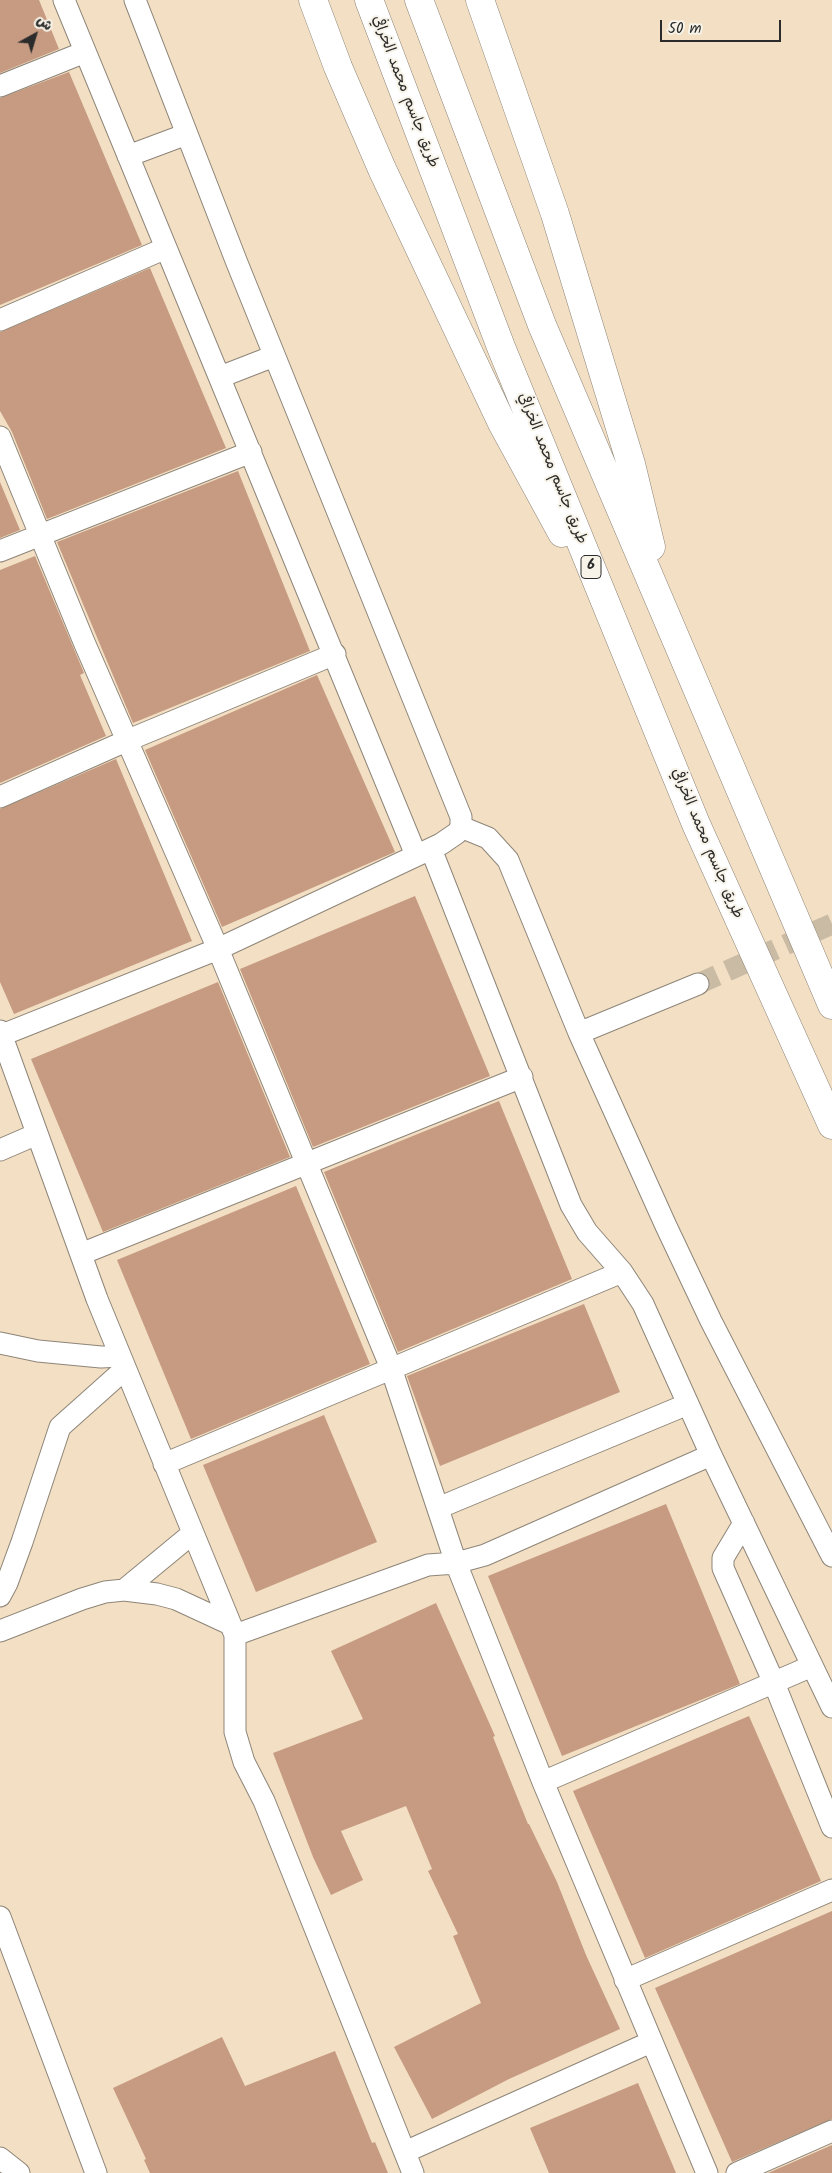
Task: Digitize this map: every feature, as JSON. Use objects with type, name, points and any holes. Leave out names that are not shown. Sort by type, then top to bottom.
[{"type":"highway","points":[[313,0],[338,67],[378,161],[502,423],[539,494],[603,597]]},
{"type":"highway","name":"طريق جاسم محمد الخرافي","points":[[370,0],[501,347],[603,597],[700,832],[832,1125]]},
{"type":"highway","points":[[419,0],[542,325],[832,1005]]},
{"type":"highway","points":[[480,0],[555,214],[628,455],[668,622]]},
{"type":"street","points":[[64,0],[334,654],[424,852],[522,1078],[571,1205],[587,1232],[622,1272],[642,1304],[711,1455],[832,1707]]},
{"type":"street","points":[[134,0],[274,356],[461,816],[460,827],[457,833],[424,852],[218,949],[2,1043],[123,1362],[232,1629],[235,1732],[244,1762],[264,1801],[413,2173]]},
{"type":"street","points":[[0,86],[85,52]]},
{"type":"street","points":[[128,156],[187,134]]},
{"type":"street","points":[[0,320],[166,248]]},
{"type":"street","points":[[220,377],[274,356]]},
{"type":"street","points":[[0,437],[126,741],[218,949],[391,1368],[456,1563],[543,1782],[707,2173]]},
{"type":"street","points":[[0,551],[251,452]]},
{"type":"street","points":[[0,797],[126,741],[334,654]]},
{"type":"street","points":[[460,827],[488,838],[508,860],[579,1033],[666,1226],[711,1322],[832,1556]]},
{"type":"street","points":[[579,1033],[698,984]]},
{"type":"street","points":[[81,1254],[522,1078]]},
{"type":"street","points":[[0,1150],[38,1134]]},
{"type":"street","points":[[164,1464],[622,1272]]},
{"type":"street","points":[[0,1344],[38,1351],[101,1357],[123,1362]]},
{"type":"street","points":[[0,1596],[7,1583],[22,1542],[60,1427],[123,1362]]},
{"type":"street","points":[[438,1508],[688,1404]]},
{"type":"street","points":[[0,1631],[82,1599],[105,1592],[124,1590],[157,1594],[176,1599],[232,1629],[428,1565],[456,1563],[485,1555],[711,1455]]},
{"type":"street","points":[[744,1523],[723,1558],[723,1568],[774,1683],[832,1827]]},
{"type":"street","points":[[124,1590],[193,1533]]},
{"type":"street","points":[[543,1782],[812,1666]]},
{"type":"street","points":[[625,1980],[832,1890]]},
{"type":"street","points":[[0,1918],[96,2173]]},
{"type":"street","points":[[405,2152],[651,2042]]},
{"type":"street","points":[[737,2173],[832,2131]]},
{"type":"street","points":[[0,2158],[19,2173]]},
{"type":"building","points":[[0,0],[39,0],[59,49],[0,73]]},
{"type":"building","points":[[69,72],[142,245],[0,305],[0,98]]},
{"type":"building","points":[[150,268],[226,448],[47,519],[12,432],[0,411],[0,332]]},
{"type":"building","points":[[238,471],[310,651],[133,723],[57,542]]},
{"type":"building","points":[[0,482],[20,530],[0,538]]},
{"type":"building","points":[[35,556],[84,673],[80,675],[106,736],[0,783],[0,570]]},
{"type":"building","points":[[317,675],[395,852],[222,927],[145,750]]},
{"type":"building","points":[[116,759],[192,941],[14,1014],[0,982],[0,809]]},
{"type":"building","points":[[415,896],[490,1076],[313,1147],[240,969]]},
{"type":"building","points":[[218,982],[290,1157],[103,1232],[31,1059]]},
{"type":"building","points":[[499,1101],[572,1279],[398,1352],[324,1172]]},
{"type":"building","points":[[296,1186],[370,1364],[191,1439],[117,1260]]},
{"type":"building","points":[[584,1304],[620,1392],[440,1466],[407,1376]]},
{"type":"building","points":[[324,1415],[377,1542],[256,1592],[203,1465]]},
{"type":"building","points":[[666,1504],[740,1684],[562,1756],[488,1576]]},
{"type":"building","points":[[436,1603],[495,1736],[493,1737],[528,1824],[557,1882],[586,1955],[620,2029],[509,2079],[432,2119],[394,2047],[481,2003],[453,1936],[458,1934],[428,1871],[432,1869],[406,1806],[341,1831],[363,1880],[331,1895],[313,1857],[273,1753],[363,1719],[331,1651]]},
{"type":"building","points":[[749,1716],[821,1881],[645,1958],[573,1791]]},
{"type":"building","points":[[832,1911],[832,2119],[732,2162],[655,1988]]},
{"type":"building","points":[[222,2037],[245,2086],[335,2051],[372,2143],[375,2142],[388,2173],[150,2173],[144,2160],[146,2159],[113,2088]]},
{"type":"building","points":[[638,2083],[676,2173],[549,2173],[530,2128]]},
{"type":"building","points":[[832,2145],[832,2173],[768,2173]]},
{"type":"tunnel","points":[[698,984],[832,924]]}]
